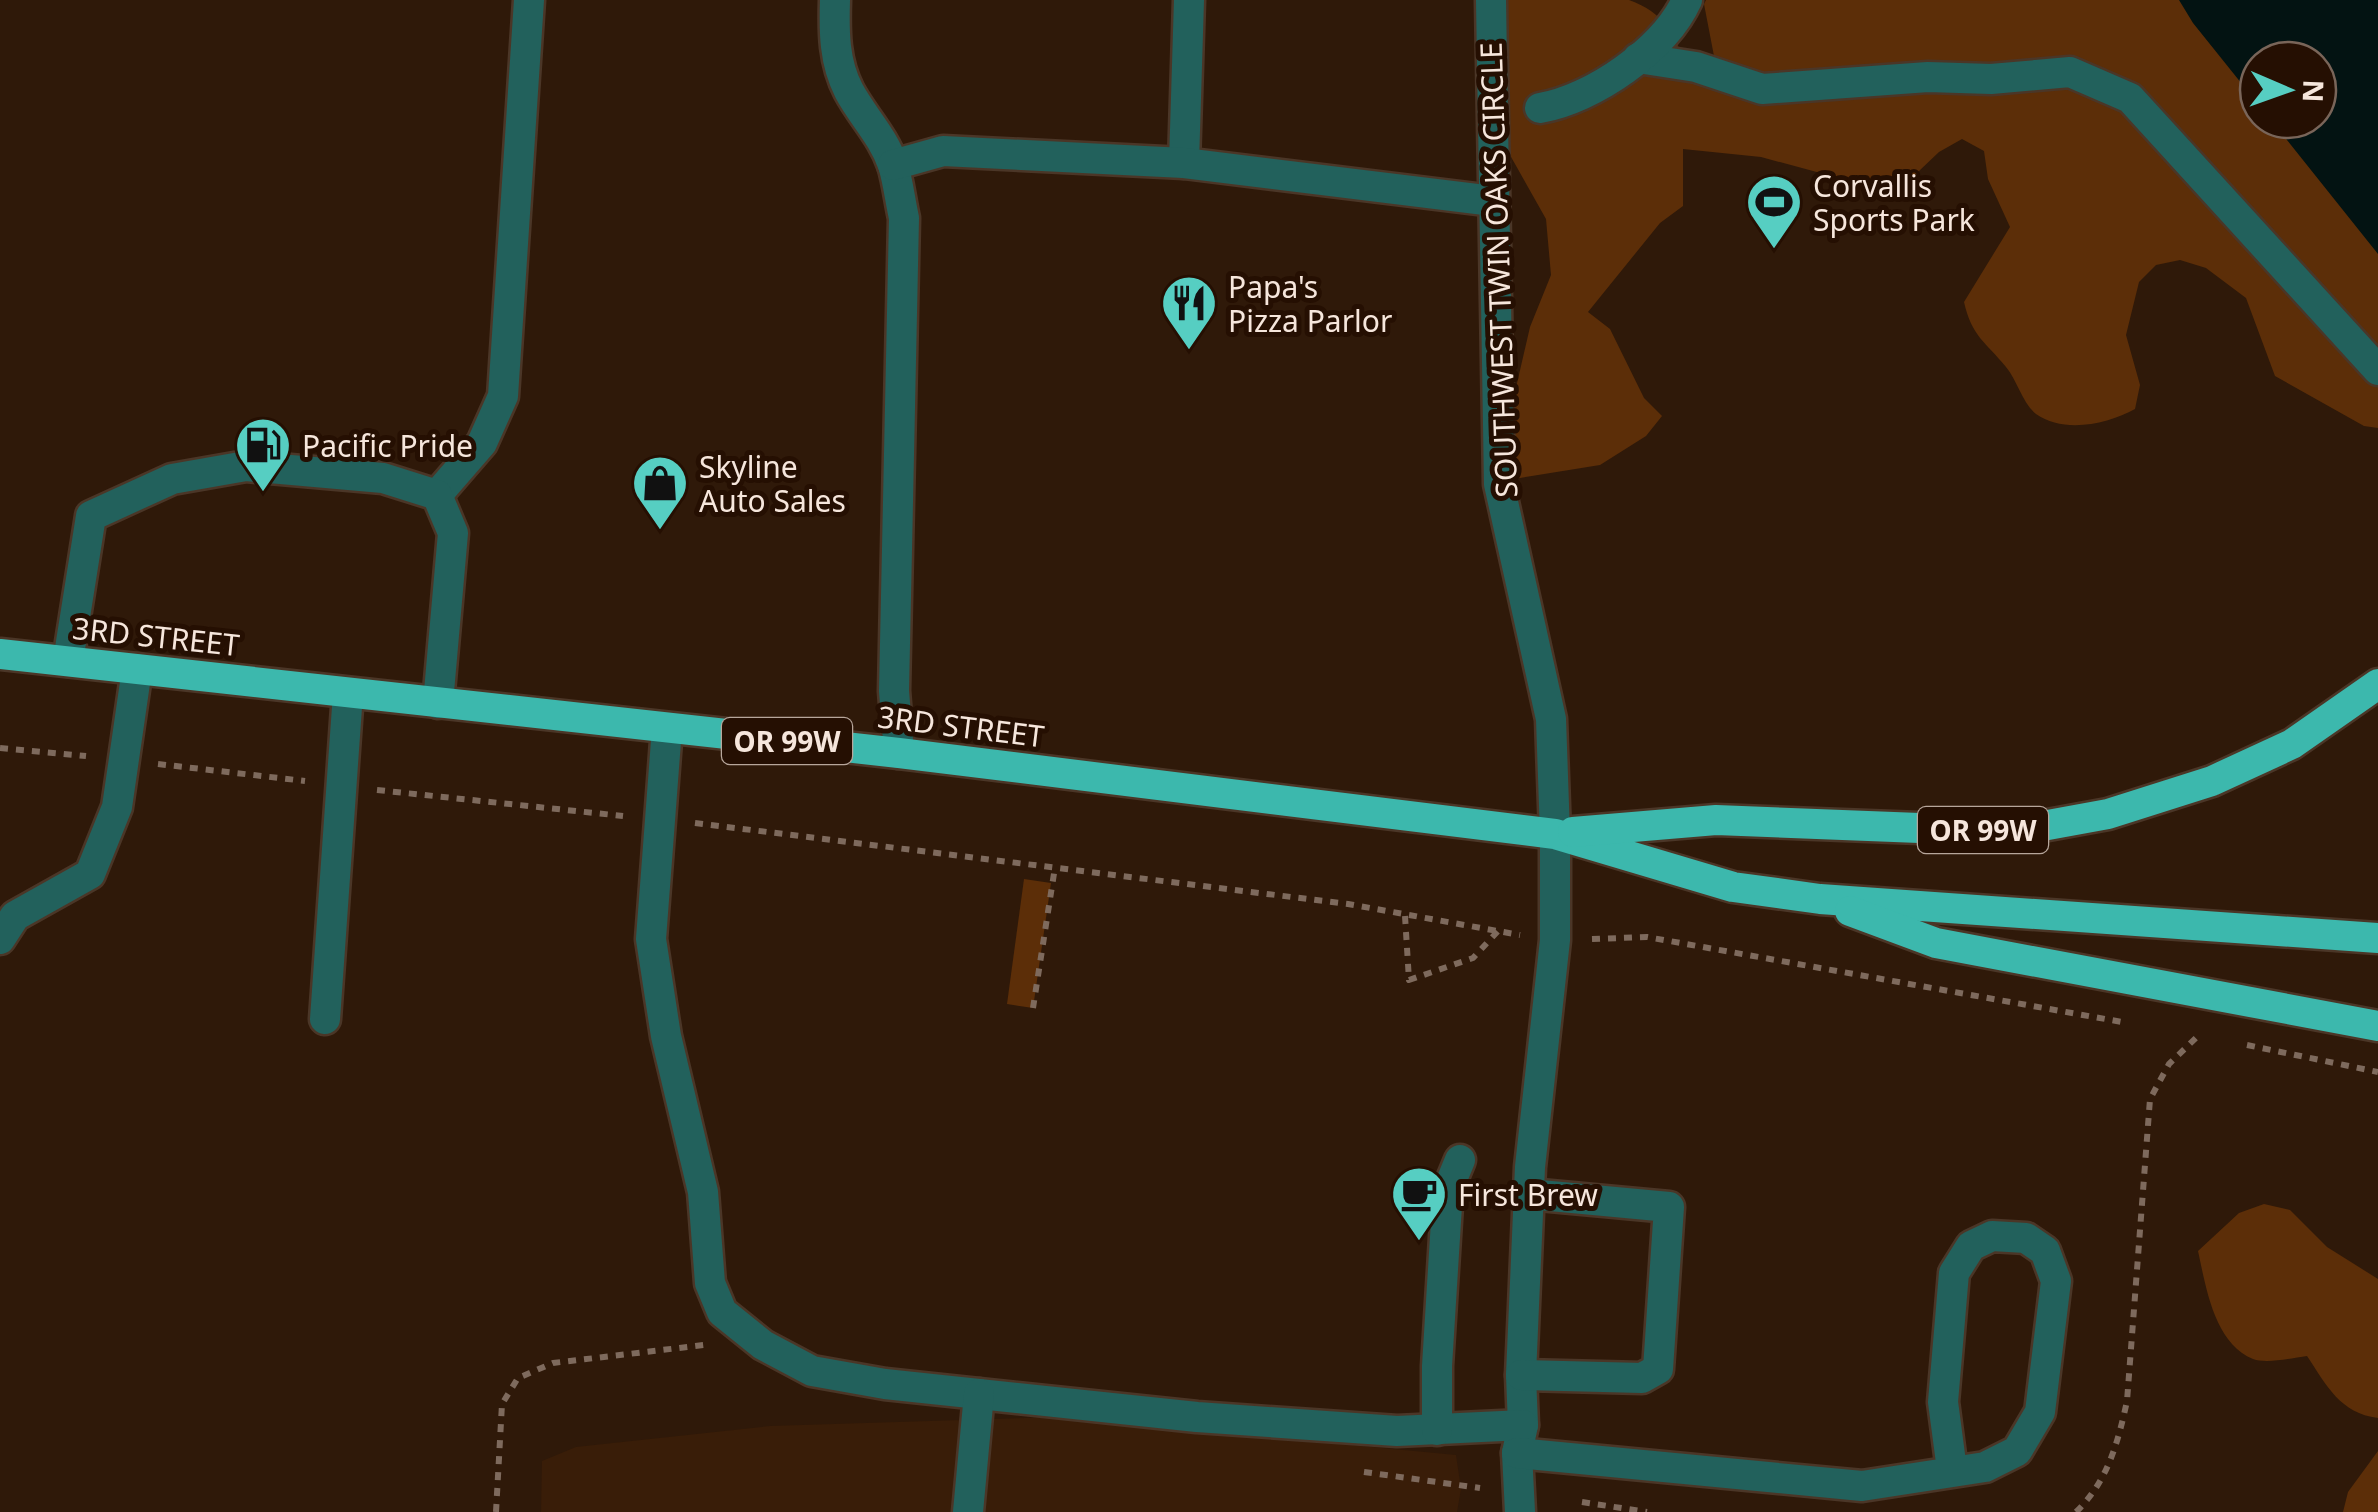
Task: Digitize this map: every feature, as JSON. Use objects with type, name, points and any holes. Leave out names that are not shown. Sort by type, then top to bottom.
[{"type":"highway","name":"3RD STREET","points":[[0,654],[899,753],[1555,834]]},
{"type":"highway","name":"OR 99W","points":[[1555,834],[1716,820],[1971,830],[2037,827],[2108,814],[2212,781],[2292,744],[2378,684]]},
{"type":"highway","name":"OR 99W","points":[[1555,834],[1734,888],[1820,900],[2378,938]]},
{"type":"highway","points":[[1820,900],[1936,944],[2378,1026]]},
{"type":"street","points":[[438,494],[482,443],[503,396],[529,0]]},
{"type":"street","points":[[836,0],[834,38],[839,66],[893,164],[904,218],[894,691],[899,753]]},
{"type":"street","points":[[1184,163],[1189,0]]},
{"type":"street","name":"SOUTHWEST TWIN OAKS CIRCLE","points":[[1491,0],[1499,484],[1550,718],[1555,834],[1555,940],[1529,1194],[1520,1375],[1520,1512]]},
{"type":"street","points":[[1540,108],[1587,94],[1638,58],[1663,36],[1687,0]]},
{"type":"street","points":[[1638,58],[1696,67],[1762,89],[2070,72],[2130,98],[2378,370]]},
{"type":"street","points":[[893,164],[944,150],[1184,163],[1493,201]]},
{"type":"street","points":[[68,661],[91,516],[172,479],[246,466],[383,478],[438,494]]},
{"type":"street","points":[[438,494],[454,534],[438,703]]},
{"type":"street","points":[[0,939],[15,916],[90,874],[118,807],[137,669]]},
{"type":"street","points":[[325,1020],[348,693]]},
{"type":"street","points":[[667,728],[651,939],[666,1036],[702,1192],[710,1283],[722,1312],[762,1345],[812,1371],[979,1394],[1196,1417],[1398,1432],[1437,1430],[1862,1486],[1985,1467],[2018,1452],[2040,1412],[2056,1281],[2045,1251],[2026,1238],[1992,1236],[1971,1246],[1954,1272],[1943,1402],[1952,1470]]},
{"type":"street","points":[[1437,1430],[1448,1189],[1460,1160]]},
{"type":"street","points":[[1520,1375],[1642,1378],[1658,1369],[1669,1208],[1529,1194]]},
{"type":"street","points":[[968,1512],[979,1394]]},
{"type":"path","points":[[0,748],[658,819],[1054,867],[1348,904],[1555,940],[1647,937],[2124,1022]]},
{"type":"path","points":[[1033,1008],[1054,867]]},
{"type":"path","points":[[1405,916],[1408,980],[1473,958],[1498,931]]},
{"type":"path","points":[[2180,1032],[2216,1039]]},
{"type":"path","points":[[2076,1512],[2103,1478],[2118,1442],[2127,1401],[2150,1099],[2169,1064],[2199,1035]]},
{"type":"path","points":[[2234,1043],[2378,1072]]},
{"type":"path","points":[[496,1512],[502,1404],[518,1378],[554,1362],[704,1345]]},
{"type":"shaded area","points":[[1507,0],[1629,0],[1659,18],[1687,64],[1714,56],[1706,0],[2207,0],[2241,40],[2238,140],[2329,140],[2378,234],[2378,428],[2364,426],[2275,376],[2246,298],[2206,268],[2180,260],[2156,265],[2139,282],[2126,335],[2140,385],[2135,409],[2086,425],[2047,420],[2031,410],[2010,372],[1975,331],[1964,302],[2010,227],[1988,179],[1984,151],[1962,139],[1939,152],[1899,190],[1872,187],[1761,157],[1683,149],[1683,206],[1660,223],[1588,312],[1610,329],[1644,398],[1662,416],[1646,436],[1600,465],[1514,479],[1505,456],[1506,431],[1530,327],[1551,275],[1546,219],[1506,148],[1495,23]]},
{"type":"shaded area","points":[[2179,0],[2378,0],[2378,254],[2287,140],[2338,140],[2338,40],[2238,40],[2238,79]]},
{"type":"shaded area","points":[[1024,879],[1051,883],[1033,1008],[1007,1004]]},
{"type":"shaded area","points":[[2264,1204],[2290,1210],[2327,1247],[2378,1279],[2378,1418],[2344,1404],[2307,1356],[2272,1361],[2253,1359],[2229,1340],[2221,1327],[2198,1251],[2239,1213]]},
{"type":"shaded area","points":[[1060,1417],[1456,1455],[1461,1489],[1457,1512],[541,1512],[542,1461],[576,1447],[770,1426]]},
{"type":"shaded area","points":[[2378,1451],[2378,1512],[2343,1512],[2348,1492]]},
{"type":"place","name":"Corvallis Sports Park","points":[[1774,251]]},
{"type":"place","name":"Papa's Pizza Parlor","points":[[1189,352]]},
{"type":"place","name":"Pacific Pride","points":[[263,494]]},
{"type":"place","name":"Skyline Auto Sales","points":[[660,532]]},
{"type":"place","name":"First Brew","points":[[1419,1243]]}]
